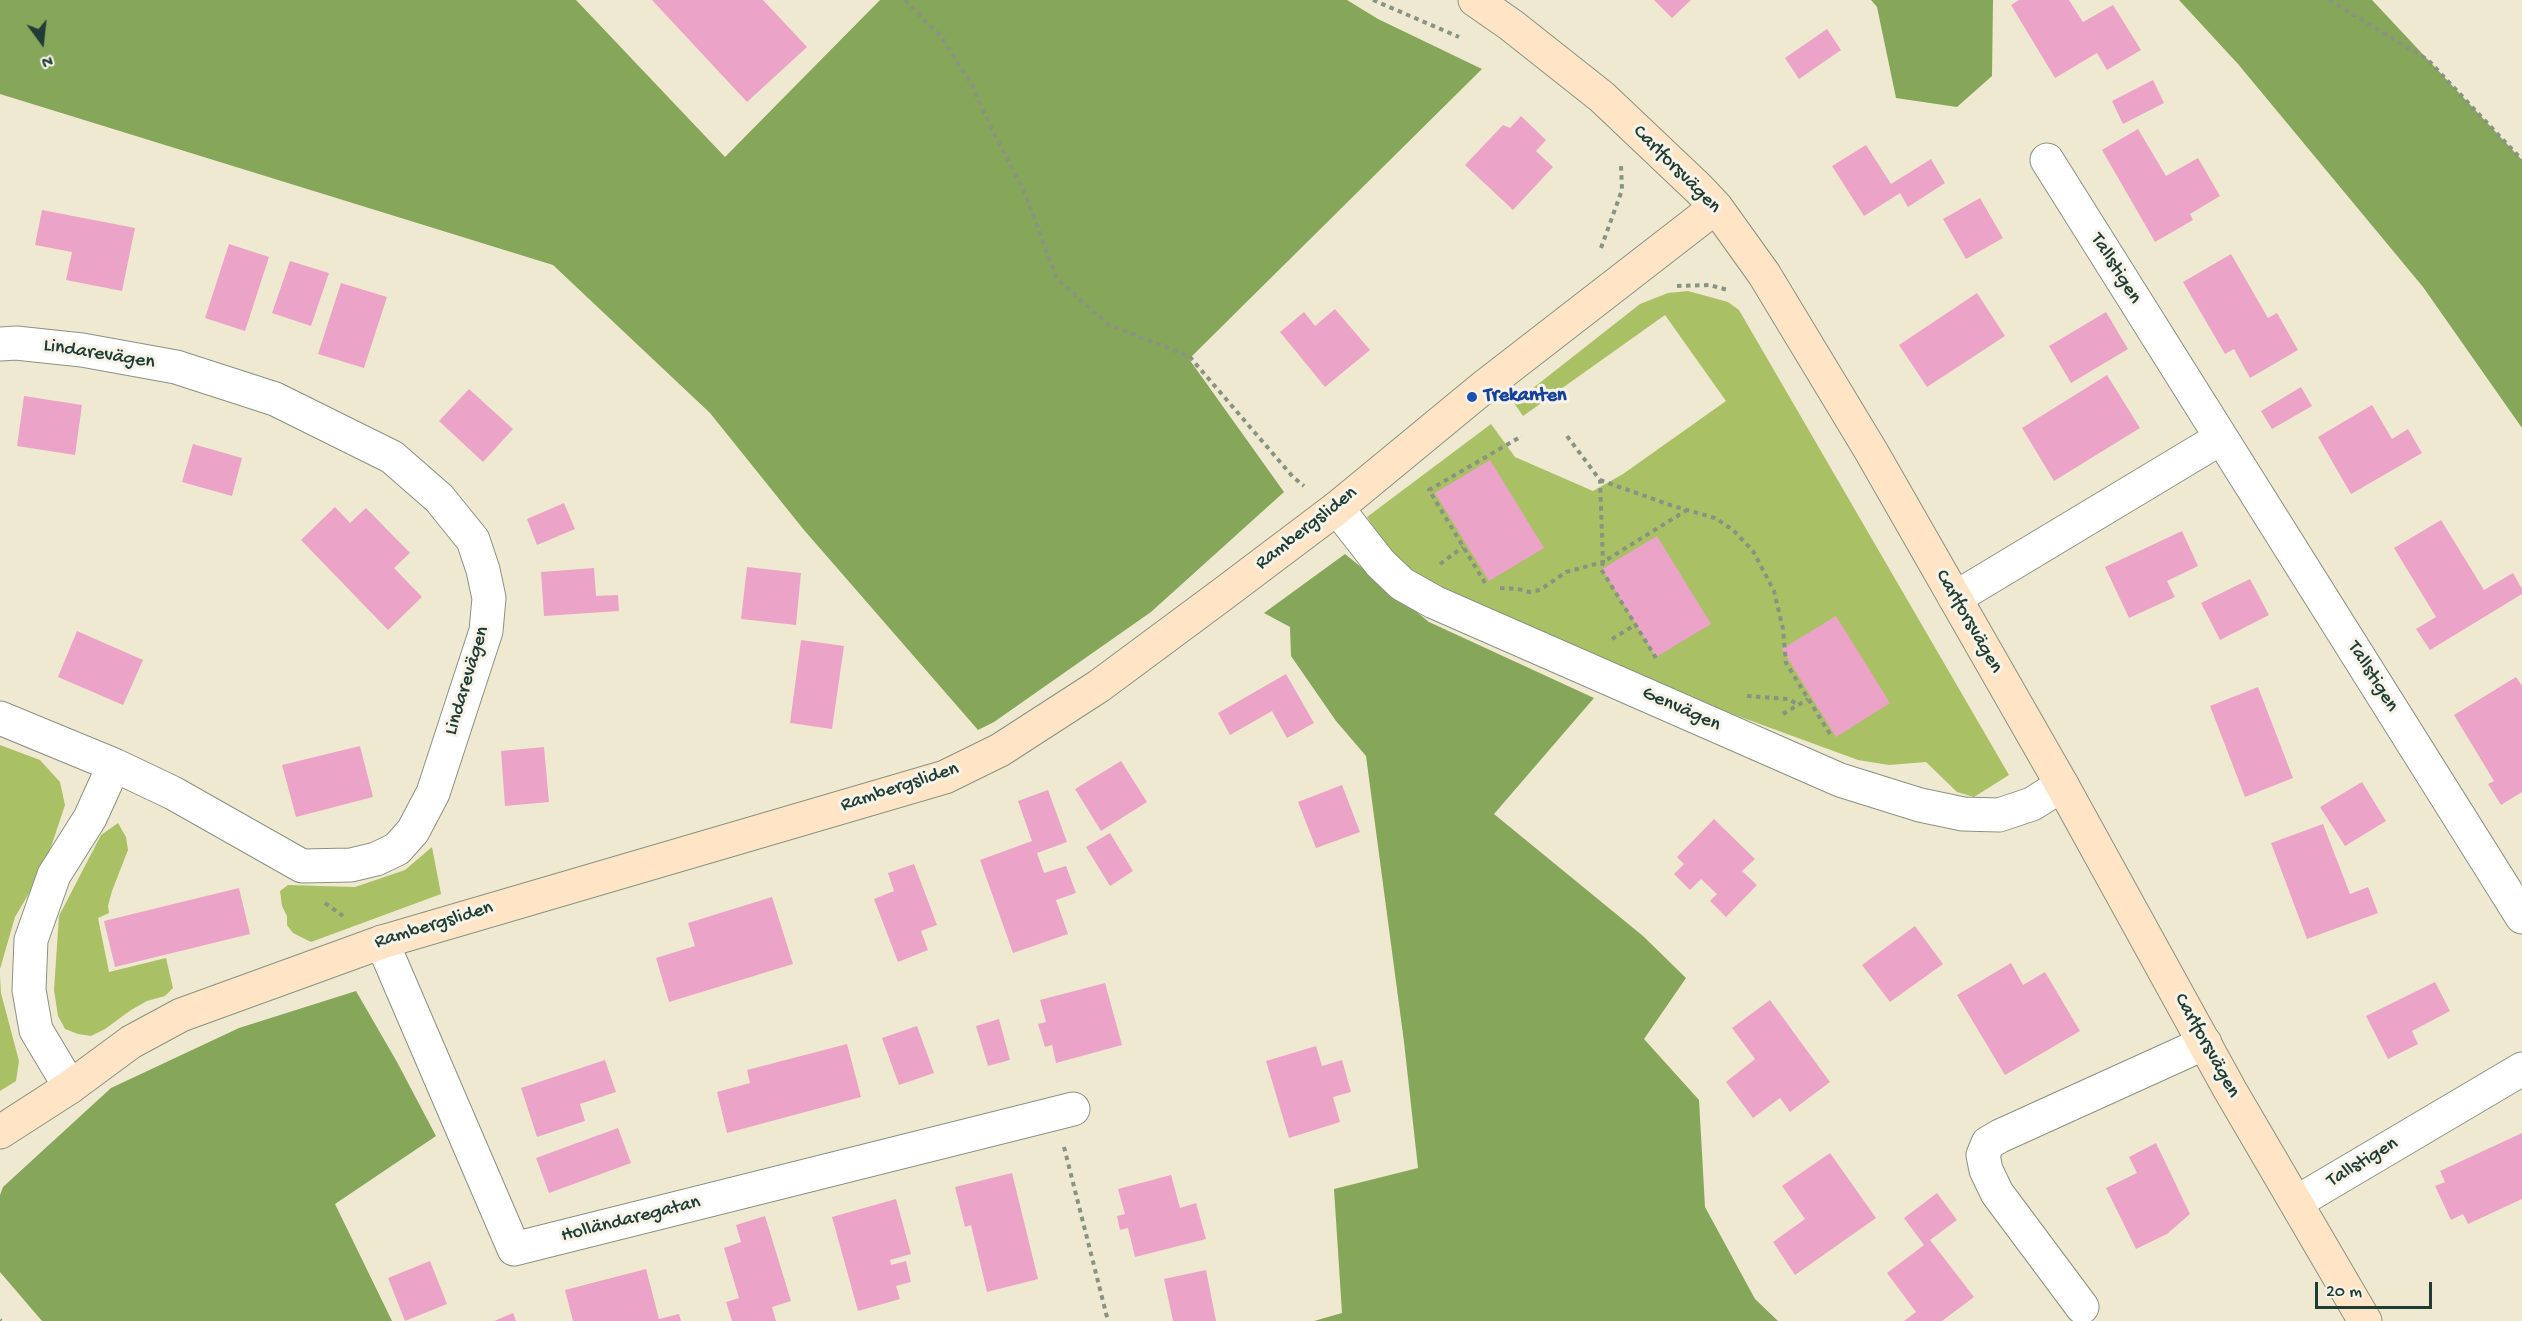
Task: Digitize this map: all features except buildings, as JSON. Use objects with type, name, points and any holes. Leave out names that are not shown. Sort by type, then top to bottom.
[{"type":"street","name":"Carlforsvägen","points":[[1475,0],[1511,25],[1602,98],[1699,189],[1716,207],[1770,284],[1871,451],[2062,785],[2205,1043],[2365,1321]]},
{"type":"street","name":"Tallstigen","points":[[2047,160],[2522,917]]},
{"type":"street","name":"Rambergsliden","points":[[0,1132],[70,1087],[131,1042],[181,1015],[382,942],[497,906],[945,777],[1000,750],[1099,686],[1337,508],[1479,392],[1716,207]]},
{"type":"street","name":"Lindarevägen","points":[[0,344],[16,343],[82,350],[176,367],[275,399],[392,457],[439,498],[473,540],[489,598],[486,631],[433,793],[413,831],[397,849],[376,859],[351,865],[302,866]]},
{"type":"street","points":[[1955,598],[2221,438]]},
{"type":"street","name":"Genvägen","points":[[1337,508],[1380,563],[1402,584],[1434,602],[1833,777],[1920,805],[1963,814],[2000,815],[2032,804],[2062,785]]},
{"type":"street","points":[[0,718],[114,765],[173,793],[302,866]]},
{"type":"street","points":[[70,1087],[36,1030],[29,990],[31,940],[54,875],[90,818],[114,765]]},
{"type":"street","name":"Holländaregatan","points":[[382,942],[514,1250],[1064,1111]]},
{"type":"street","points":[[2082,1307],[1997,1193],[1984,1162],[1983,1155],[1988,1143],[2205,1043]]},
{"type":"street","name":"Tallstigen","points":[[2297,1202],[2522,1069]]},
{"type":"path","points":[[905,0],[941,37],[971,83],[993,132],[1024,190],[1057,279],[1109,325],[1189,356],[1293,477],[1315,495],[1337,508]]},
{"type":"path","points":[[1373,0],[1460,38]]},
{"type":"path","points":[[2329,0],[2428,60],[2522,160]]},
{"type":"path","points":[[1595,255],[1602,247],[1622,190],[1620,161]]},
{"type":"path","points":[[1486,585],[1430,490],[1522,436]]},
{"type":"path","points":[[1567,436],[1600,480],[1715,518],[1733,530],[1753,551],[1774,591],[1783,629],[1786,663],[1839,749],[1833,777]]},
{"type":"path","points":[[1600,480],[1603,562],[1601,569],[1658,661]]},
{"type":"path","points":[[1497,588],[1529,592],[1540,590],[1566,572],[1603,562],[1687,510]]},
{"type":"path","points":[[1779,717],[1808,699]]},
{"type":"path","points":[[302,866],[311,893],[382,942]]},
{"type":"path","points":[[1064,1111],[1108,1321]]},
{"type":"green space","points":[[0,0],[576,0],[725,157],[880,0],[1347,0],[1378,19],[1482,69],[1189,359],[1284,492],[1151,612],[994,722],[978,730],[804,530],[710,413],[553,265],[0,94]]},
{"type":"green space","points":[[1871,0],[1993,0],[1992,76],[1957,107],[1896,98],[1877,7]]},
{"type":"green space","points":[[2179,0],[2372,0],[2522,160],[2522,428],[2423,287],[2238,64]]},
{"type":"green space","points":[[1688,291],[1728,302],[1739,310],[2009,775],[1974,797],[1957,792],[1926,762],[1889,765],[1858,760],[1697,701],[1575,651],[1401,568],[1367,517],[1491,424],[1515,457],[1593,491],[1623,474],[1726,401],[1665,315],[1523,416],[1514,403],[1640,304],[1668,293]]},
{"type":"green space","points":[[1345,554],[1429,622],[1594,698],[1494,814],[1643,936],[1686,978],[1644,1039],[1699,1100],[1705,1207],[1755,1299],[1778,1321],[1314,1321],[1342,1313],[1334,1189],[1418,1168],[1404,1042],[1366,756],[1336,721],[1291,656],[1290,627],[1264,613]]},
{"type":"green space","points":[[0,745],[40,760],[60,782],[65,805],[44,868],[15,917],[0,969]]},
{"type":"green space","points":[[118,823],[126,837],[128,850],[112,891],[108,906],[109,913],[98,918],[109,972],[166,958],[173,988],[165,996],[147,1001],[91,1036],[78,1034],[65,1029],[58,1016],[54,990],[59,916],[101,835]]},
{"type":"green space","points":[[432,847],[441,894],[311,942],[293,933],[287,925],[287,916],[282,906],[280,891],[288,885],[355,887],[405,870]]},
{"type":"green space","points":[[0,976],[1,993],[19,1061],[16,1081],[0,1091]]},
{"type":"green space","points":[[356,991],[436,1136],[335,1204],[392,1321],[42,1321],[0,1272],[0,1195],[3,1187],[111,1088],[239,1028]]},
{"type":"place","name":"Trekanten","points":[[1472,397]]}]
